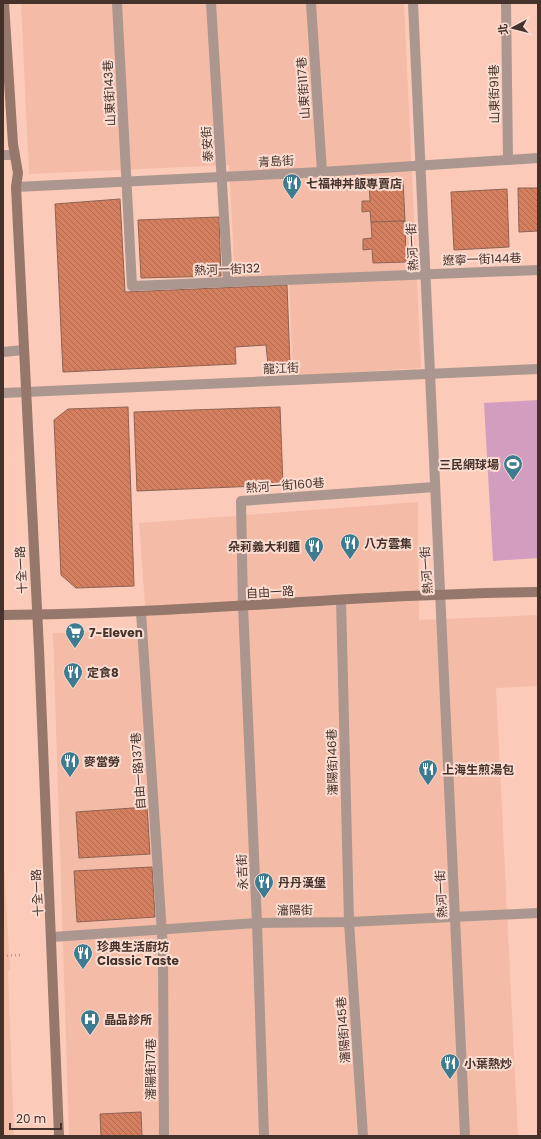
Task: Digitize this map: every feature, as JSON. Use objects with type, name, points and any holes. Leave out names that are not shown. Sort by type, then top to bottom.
[{"type":"street","name":"十全一路","points":[[4,3],[14,155],[18,173],[16,187],[23,350],[37,615],[60,1136]]},
{"type":"street","name":"山東街143巷","points":[[117,3],[127,182]]},
{"type":"street","name":"泰安街","points":[[211,3],[228,282]]},
{"type":"street","name":"山東街117巷","points":[[311,3],[322,172]]},
{"type":"street","name":"熱河一街","points":[[413,3],[465,1136]]},
{"type":"street","name":"山東街91巷","points":[[506,3],[508,160]]},
{"type":"street","points":[[3,155],[14,155]]},
{"type":"street","name":"青島街","points":[[16,187],[322,172],[538,158]]},
{"type":"street","name":"熱河一街132","points":[[127,182],[132,286],[426,274]]},
{"type":"street","name":"遼寧一街144巷","points":[[426,274],[538,270]]},
{"type":"street","points":[[3,352],[23,350]]},
{"type":"street","name":"龍江街","points":[[3,393],[538,369]]},
{"type":"street","name":"熱河一街160巷","points":[[243,606],[240,501],[435,488]]},
{"type":"street","name":"自由一路","points":[[3,615],[141,612],[341,600],[538,592]]},
{"type":"street","name":"瀋陽街146巷","points":[[341,600],[349,922]]},
{"type":"street","name":"永吉街","points":[[243,606],[257,923],[264,1136]]},
{"type":"street","name":"自由一路137巷","points":[[141,612],[162,929]]},
{"type":"street","name":"瀋陽街","points":[[52,937],[257,923],[349,922],[538,913]]},
{"type":"street","name":"瀋陽街145巷","points":[[349,922],[363,1136]]},
{"type":"street","name":"瀋陽街171巷","points":[[162,929],[164,1136]]},
{"type":"path","points":[[3,956],[22,955]]},
{"type":"shaded area","points":[[21,3],[404,3],[421,368],[293,376],[289,277],[235,281],[229,165],[29,174]]},
{"type":"shaded area","name":"三民網球場","points":[[538,400],[538,558],[493,561],[484,403]]},
{"type":"shaded area","points":[[418,502],[419,620],[538,615],[538,686],[496,688],[518,1136],[69,1136],[53,633],[147,632],[139,523]]},
{"type":"shaded area","points":[[3,850],[10,969],[8,972],[14,1136],[3,1136]]},
{"type":"building","points":[[403,180],[405,221],[371,222],[370,211],[362,212],[362,201],[370,201],[369,181]]},
{"type":"building","points":[[518,188],[538,188],[538,231],[519,232]]},
{"type":"building","points":[[507,189],[509,247],[454,250],[451,192]]},
{"type":"building","points":[[120,199],[125,292],[287,285],[290,364],[268,365],[266,345],[235,347],[236,364],[63,372],[55,204]]},
{"type":"building","points":[[219,217],[221,276],[141,278],[138,220]]},
{"type":"building","points":[[405,221],[406,262],[373,263],[372,249],[363,250],[363,239],[372,238],[371,222]]},
{"type":"building","points":[[128,407],[134,586],[76,588],[61,575],[54,420],[68,409]]},
{"type":"building","points":[[280,407],[283,485],[137,491],[134,412]]},
{"type":"building","points":[[147,807],[150,854],[79,858],[76,812]]},
{"type":"building","points":[[152,867],[155,917],[77,922],[74,871]]},
{"type":"building","points":[[141,1112],[142,1136],[101,1136],[100,1114]]},
{"type":"place","name":"七福神丼飯專賣店","points":[[292,200]]},
{"type":"place","name":"三民網球場","points":[[513,481]]},
{"type":"place","name":"八方雲集","points":[[350,560]]},
{"type":"place","name":"朵莉義大利麵","points":[[314,563]]},
{"type":"place","name":"7-Eleven","points":[[75,649]]},
{"type":"place","name":"定食8","points":[[73,689]]},
{"type":"place","name":"麥當勞","points":[[70,778]]},
{"type":"place","name":"上海生煎湯包","points":[[428,786]]},
{"type":"place","name":"丹丹漢堡","points":[[264,899]]},
{"type":"place","name":"珍典生活廚坊 Classic Taste","points":[[83,970]]},
{"type":"place","name":"晶品診所","points":[[90,1036]]},
{"type":"place","name":"小葉熱炒","points":[[450,1080]]}]
